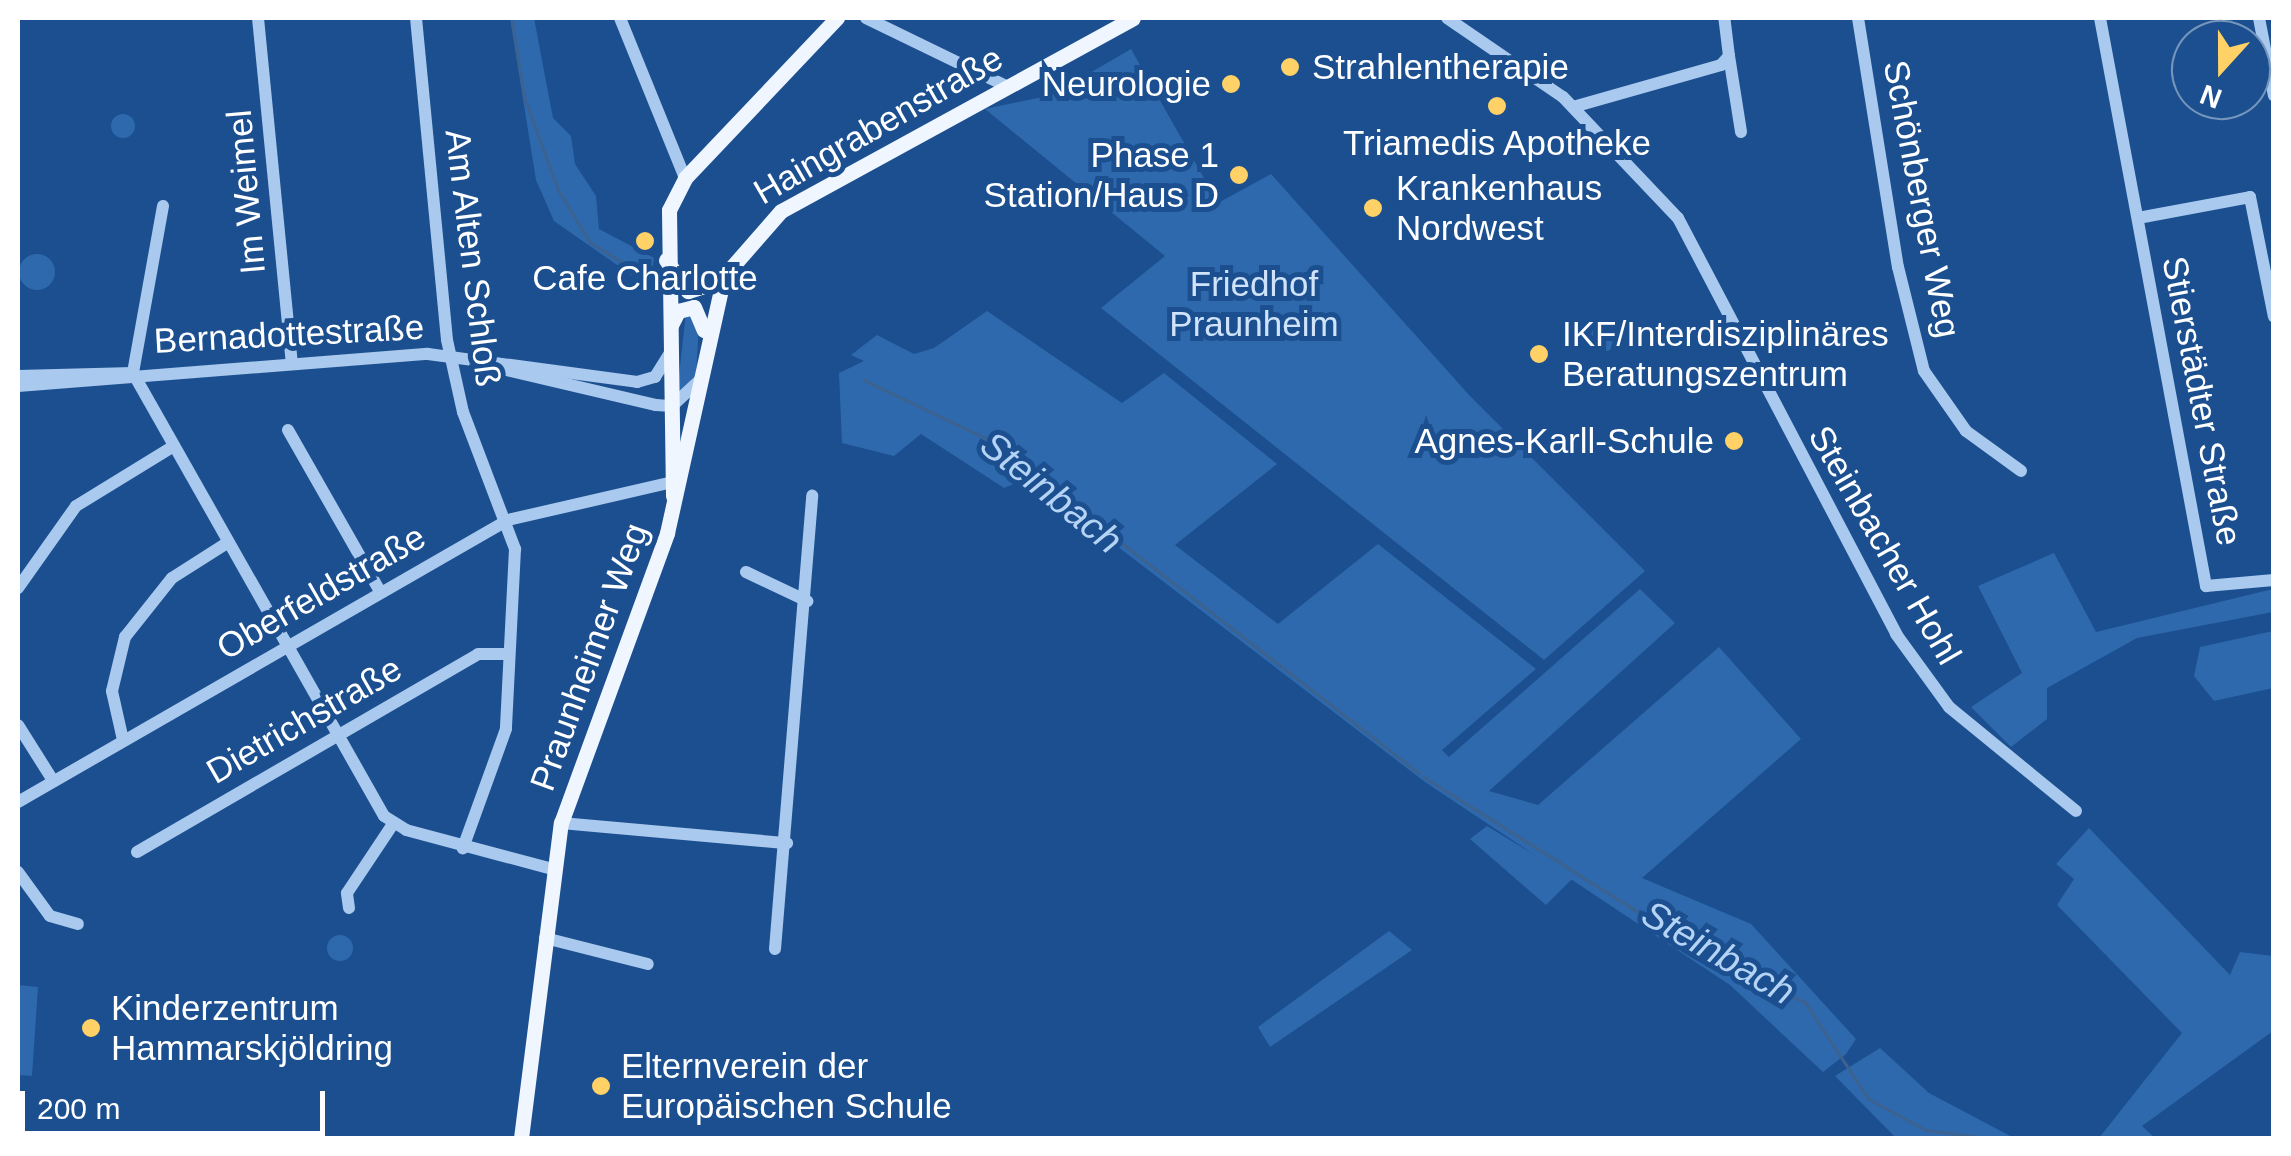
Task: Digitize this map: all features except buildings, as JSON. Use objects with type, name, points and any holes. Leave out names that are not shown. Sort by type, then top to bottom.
[{"type":"main road","points":[[685,178],[837,18]]},
{"type":"main road","name":"Haingrabenstraße","points":[[724,276],[782,211],[1133,18]]},
{"type":"main road","name":"Praunheimer Weg","points":[[673,515],[671,351],[665,257],[670,210],[685,178]]},
{"type":"main road","points":[[665,257],[688,291],[711,290],[724,276]]},
{"type":"main road","name":"Praunheimer Weg","points":[[521,1138],[561,824],[673,515],[706,344],[724,276]]},
{"type":"main road","points":[[670,326],[694,308],[706,344]]},
{"type":"street","name":"Im Weimel","points":[[258,18],[292,362]]},
{"type":"street","name":"Am Alten Schloß","points":[[416,18],[450,354],[516,549],[505,654],[506,730],[464,848]]},
{"type":"street","points":[[620,18],[685,178]]},
{"type":"street","points":[[866,18],[1006,86]]},
{"type":"street","name":"Steinbacher Hohl","points":[[1447,18],[1574,107],[1678,218],[1768,403],[1938,693],[2076,811]]},
{"type":"street","points":[[1724,18],[1741,132]]},
{"type":"street","name":"Schönberger Weg","points":[[1858,18],[1898,267],[1924,371],[1966,431],[2021,471]]},
{"type":"street","name":"Stierstädter Straße","points":[[2100,18],[2206,586],[2274,580]]},
{"type":"street","points":[[2259,18],[2274,96]]},
{"type":"street","points":[[1574,107],[1729,56]]},
{"type":"street","name":"Stierstädter Straße","points":[[2138,218],[2250,197],[2274,317]]},
{"type":"street","name":"Bernadottestraße","points":[[133,373],[163,206]]},
{"type":"street","points":[[450,354],[636,382],[655,377],[671,351]]},
{"type":"street","name":"Bernadottestraße","points":[[18,376],[450,354]]},
{"type":"street","points":[[450,354],[672,406],[703,375]]},
{"type":"street","name":"Bernadottestraße","points":[[18,386],[133,373]]},
{"type":"street","points":[[133,373],[392,824],[464,848],[553,869]]},
{"type":"street","points":[[288,430],[380,591]]},
{"type":"street","points":[[18,588],[76,506],[174,446]]},
{"type":"street","name":"Oberfeldstraße","points":[[18,802],[508,520],[672,482]]},
{"type":"street","points":[[775,948],[787,843],[812,496]]},
{"type":"street","points":[[123,740],[112,691],[125,636],[172,578],[228,542]]},
{"type":"street","points":[[746,572],[806,601]]},
{"type":"street","name":"Dietrichstraße","points":[[136,852],[478,654],[505,654]]},
{"type":"street","points":[[18,725],[52,779]]},
{"type":"street","points":[[349,908],[347,893],[392,824]]},
{"type":"street","points":[[561,824],[787,843]]},
{"type":"street","points":[[18,872],[50,916],[78,924]]},
{"type":"street","points":[[545,938],[648,964]]},
{"type":"green space","points":[[510,18],[534,18],[553,118],[571,136],[575,164],[596,196],[599,229],[654,258],[650,288],[554,221],[536,180]]},
{"type":"green space","name":"Friedhof Praunheim","points":[[1131,49],[1218,203],[1271,174],[1470,396],[1645,571],[1544,660],[1101,308],[1165,256],[985,109],[1052,95]]},
{"type":"green space","points":[[123,114],[135,126],[123,138],[111,126]]},
{"type":"green space","points":[[37,254],[49,260],[55,272],[49,284],[37,290],[25,284],[19,272],[25,260]]},
{"type":"green space","points":[[987,311],[1122,403],[1164,373],[1277,464],[1175,545],[1278,624],[1378,544],[1536,669],[1442,750],[1449,757],[1640,589],[1675,623],[1489,791],[1538,805],[1719,647],[1801,739],[1642,878],[1751,924],[1856,1039],[1846,1054],[1823,1072],[1730,985],[1425,782],[1028,478],[1004,488],[921,434],[894,456],[842,443],[839,373],[864,361],[851,355],[877,335],[914,354],[934,348]]},
{"type":"green space","points":[[686,312],[699,322],[696,378],[677,394]]},
{"type":"green space","points":[[1605,323],[1615,327],[1619,337],[1615,347],[1605,351],[1595,347],[1591,337],[1595,327]]},
{"type":"green space","points":[[2054,553],[2096,632],[2273,589],[2273,612],[2137,638],[2047,688],[2047,719],[2011,747],[1971,707],[2022,673],[1978,586]]},
{"type":"green space","points":[[2273,631],[2273,688],[2214,701],[2194,676],[2200,647]]},
{"type":"green space","points":[[1487,826],[1573,878],[1546,905],[1470,839]]},
{"type":"green space","points":[[2089,828],[2230,975],[2240,952],[2273,956],[2273,1031],[2142,1126],[2155,1138],[2099,1138],[2182,1033],[2057,905],[2074,879],[2056,864]]},
{"type":"green space","points":[[1389,931],[1412,950],[1270,1047],[1258,1027]]},
{"type":"green space","points":[[340,935],[349,939],[353,948],[349,957],[340,961],[331,957],[327,948],[331,939]]},
{"type":"green space","points":[[18,985],[38,987],[32,1076],[18,1075]]},
{"type":"green space","points":[[1880,1048],[1929,1093],[2014,1138],[1896,1138],[1835,1076]]},
{"type":"waterway","name":"Steinbach","points":[[512,18],[525,99],[559,191],[590,242],[644,276]]},
{"type":"waterway","name":"Steinbach","points":[[864,380],[989,440],[1419,773]]},
{"type":"waterway","name":"Steinbach","points":[[1424,777],[1730,970],[1805,1002],[1869,1099],[1926,1130],[1988,1138]]},
{"type":"place","name":"Strahlentherapie","points":[[1290,67]]},
{"type":"place","name":"Neurologie","points":[[1231,84]]},
{"type":"place","name":"Triamedis Apotheke","points":[[1497,106]]},
{"type":"place","name":"Phase 1 Station/Haus D","points":[[1239,175]]},
{"type":"place","name":"Krankenhaus Nordwest","points":[[1373,208]]},
{"type":"place","name":"Cafe Charlotte","points":[[645,241]]},
{"type":"place","name":"IKF/Interdisziplinäres Beratungszentrum","points":[[1539,354]]},
{"type":"place","name":"Agnes-Karll-Schule","points":[[1734,441]]},
{"type":"place","name":"Kinderzentrum Hammarskjöldring","points":[[91,1028]]},
{"type":"place","name":"Elternverein der Europäischen Schule","points":[[601,1086]]}]
